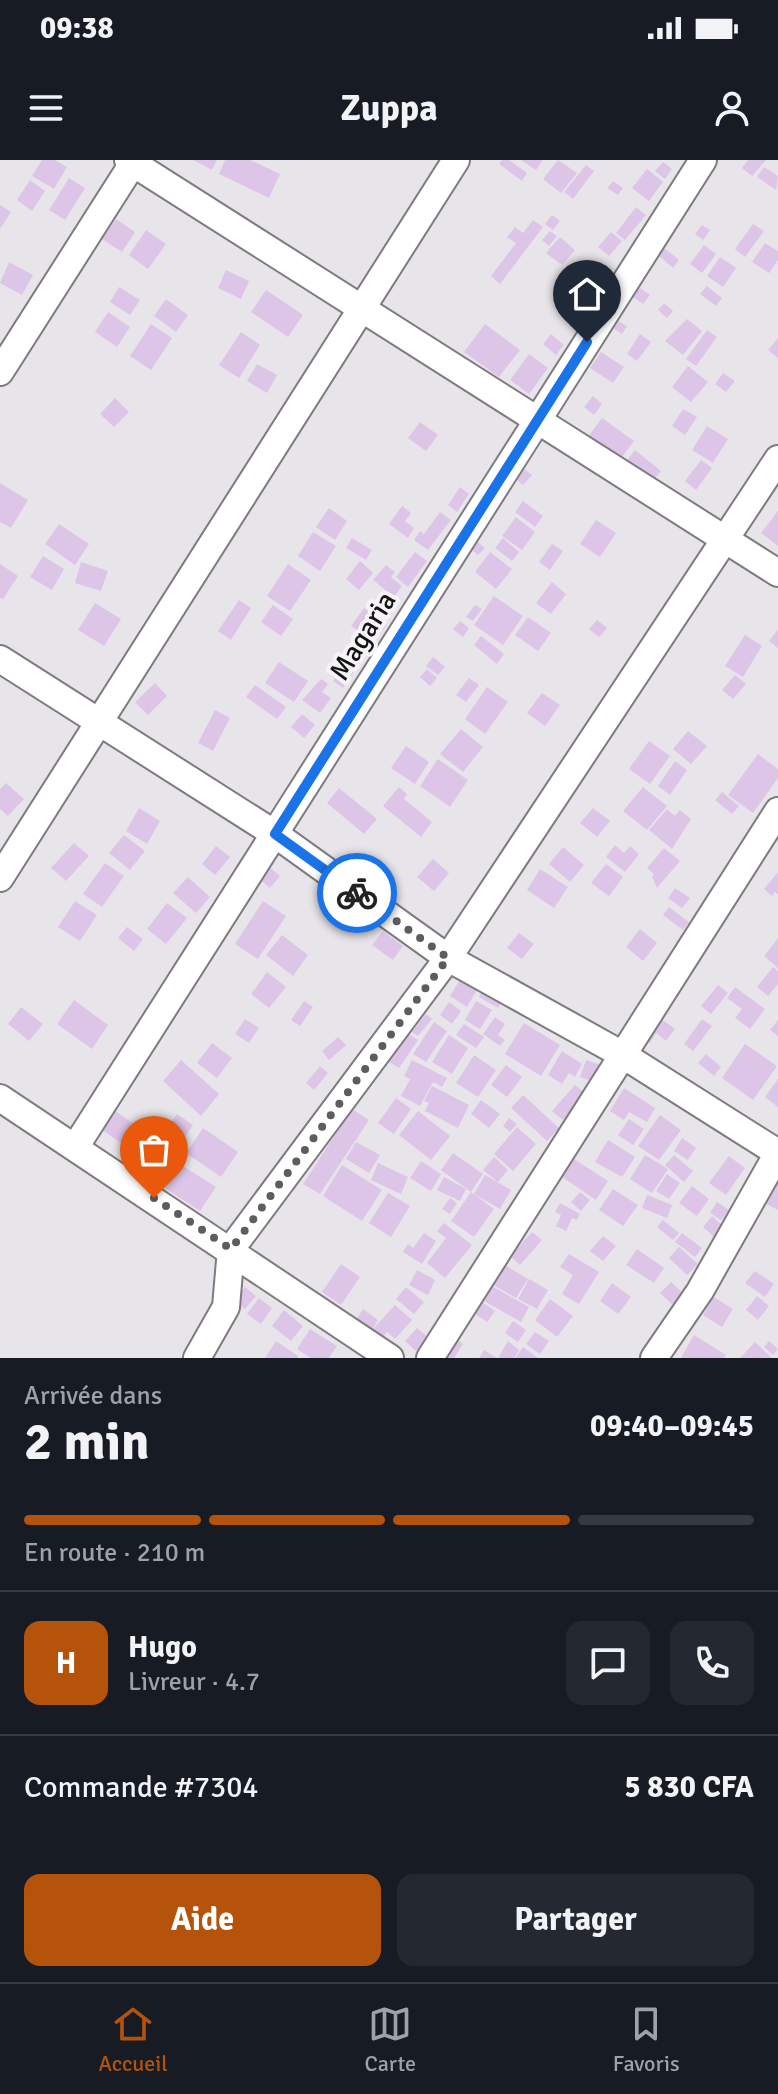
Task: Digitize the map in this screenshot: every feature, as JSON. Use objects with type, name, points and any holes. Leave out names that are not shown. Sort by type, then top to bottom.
[{"type":"street","points":[[0,878],[456,160]]},
{"type":"street","name":"Magaria","points":[[76,1146],[703,160]]},
{"type":"street","points":[[0,372],[132,161],[778,573]]},
{"type":"street","points":[[197,1358],[226,1307],[231,1249],[448,958],[727,541],[778,459]]},
{"type":"street","points":[[0,659],[275,834],[448,958],[623,1055],[778,1153],[700,1291],[654,1358]]},
{"type":"street","points":[[430,1358],[778,811]]},
{"type":"street","points":[[0,1098],[231,1249],[390,1358]]},
{"type":"building","points":[[42,160],[55,160],[67,167],[54,189],[32,176]]},
{"type":"building","points":[[193,160],[217,160],[212,170]]},
{"type":"building","points":[[225,160],[250,160],[280,174],[269,198],[219,174]]},
{"type":"building","points":[[502,160],[509,160],[527,173],[522,181],[499,164]]},
{"type":"building","points":[[521,160],[543,160],[536,170]]},
{"type":"building","points":[[558,160],[577,173],[561,193],[543,179]]},
{"type":"building","points":[[748,160],[766,160],[752,176],[742,168]]},
{"type":"building","points":[[663,162],[672,169],[665,179],[655,171]]},
{"type":"building","points":[[586,165],[594,171],[573,199],[564,192]]},
{"type":"building","points":[[764,167],[778,176],[776,190],[757,177]]},
{"type":"building","points":[[647,169],[663,182],[649,201],[632,188]]},
{"type":"building","points":[[69,178],[85,188],[65,220],[49,210]]},
{"type":"building","points":[[30,180],[45,191],[32,211],[17,200]]},
{"type":"building","points":[[613,181],[623,188],[618,195],[607,188]]},
{"type":"building","points":[[0,205],[11,212],[0,229]]},
{"type":"building","points":[[636,207],[646,215],[625,240],[616,233]]},
{"type":"building","points":[[552,215],[560,221],[553,230],[545,224]]},
{"type":"building","points":[[116,219],[135,232],[122,252],[102,239]]},
{"type":"building","points":[[533,220],[543,227],[500,284],[491,276],[516,243],[507,237],[515,227],[523,233]]},
{"type":"building","points":[[753,224],[764,231],[745,257],[735,249]]},
{"type":"building","points":[[702,225],[710,230],[703,240],[695,234]]},
{"type":"building","points":[[146,230],[166,244],[148,269],[129,255]]},
{"type":"building","points":[[550,231],[557,236],[549,246],[542,240]]},
{"type":"building","points":[[611,232],[622,241],[609,256],[598,247]]},
{"type":"building","points":[[560,237],[575,250],[562,265],[546,253]]},
{"type":"building","points":[[765,243],[778,251],[778,260],[769,273],[752,262]]},
{"type":"building","points":[[704,245],[716,254],[702,273],[690,264]]},
{"type":"building","points":[[662,246],[679,260],[673,268],[656,253]]},
{"type":"building","points":[[720,257],[736,268],[723,287],[707,276]]},
{"type":"building","points":[[9,262],[33,275],[22,295],[0,283]]},
{"type":"building","points":[[599,263],[609,270],[598,284],[588,277]]},
{"type":"building","points":[[226,270],[249,281],[241,299],[218,288]]},
{"type":"building","points":[[636,285],[650,295],[643,304],[630,295]]},
{"type":"building","points":[[707,286],[722,298],[716,306],[700,294]]},
{"type":"building","points":[[119,287],[140,300],[130,315],[110,302]]},
{"type":"building","points":[[266,290],[303,315],[288,337],[251,312]]},
{"type":"building","points":[[166,299],[188,315],[176,332],[154,316]]},
{"type":"building","points":[[664,303],[673,311],[667,318],[658,310]]},
{"type":"building","points":[[108,312],[130,327],[117,347],[95,332]]},
{"type":"building","points":[[687,319],[702,331],[683,355],[665,341]]},
{"type":"building","points":[[618,321],[627,326],[622,334],[613,328]]},
{"type":"building","points":[[151,324],[172,338],[151,370],[130,356]]},
{"type":"building","points":[[485,324],[520,350],[499,377],[464,352]]},
{"type":"building","points":[[707,330],[717,337],[696,366],[686,359]]},
{"type":"building","points":[[241,332],[260,345],[239,378],[219,365]]},
{"type":"building","points":[[551,334],[564,345],[556,355],[543,344]]},
{"type":"building","points":[[640,334],[651,342],[637,361],[627,354]]},
{"type":"building","points":[[778,338],[778,358],[768,350]]},
{"type":"building","points":[[601,352],[624,367],[613,383],[590,368]]},
{"type":"building","points":[[529,354],[548,368],[529,394],[510,380]]},
{"type":"building","points":[[257,364],[277,375],[267,393],[247,381]]},
{"type":"building","points":[[688,366],[708,382],[691,402],[672,387]]},
{"type":"building","points":[[723,373],[735,381],[726,392],[715,384]]},
{"type":"building","points":[[593,396],[602,404],[594,415],[584,407]]},
{"type":"building","points":[[115,398],[129,412],[114,427],[100,414]]},
{"type":"building","points":[[683,409],[697,417],[685,435],[672,426]]},
{"type":"building","points":[[602,418],[634,441],[620,460],[588,437]]},
{"type":"building","points":[[420,422],[438,435],[426,451],[408,438]]},
{"type":"building","points":[[707,426],[728,439],[713,463],[692,450]]},
{"type":"building","points":[[635,450],[661,471],[653,481],[627,460]]},
{"type":"building","points":[[701,460],[712,468],[696,490],[685,481]]},
{"type":"building","points":[[523,468],[532,475],[523,485],[515,478]]},
{"type":"building","points":[[0,483],[28,500],[11,528],[0,522]]},
{"type":"building","points":[[460,487],[469,494],[457,512],[448,505]]},
{"type":"building","points":[[523,501],[543,516],[535,527],[515,512]]},
{"type":"building","points":[[402,506],[411,513],[405,521],[414,528],[408,538],[389,524]]},
{"type":"building","points":[[329,508],[347,521],[335,540],[316,527]]},
{"type":"building","points":[[778,511],[778,546],[761,533]]},
{"type":"building","points":[[440,512],[451,520],[428,550],[414,540],[420,531],[424,534]]},
{"type":"building","points":[[516,517],[535,532],[522,550],[502,536]]},
{"type":"building","points":[[596,520],[616,533],[600,557],[580,544]]},
{"type":"building","points":[[59,524],[89,544],[75,565],[45,544]]},
{"type":"building","points":[[313,532],[336,546],[320,571],[298,556]]},
{"type":"building","points":[[352,538],[372,550],[366,560],[346,548]]},
{"type":"building","points":[[503,538],[519,552],[512,561],[495,548]]},
{"type":"building","points":[[478,542],[485,548],[478,555],[472,550]]},
{"type":"building","points":[[552,544],[563,551],[550,570],[539,562]]},
{"type":"building","points":[[415,552],[427,561],[408,587],[396,577]]},
{"type":"building","points":[[490,552],[512,569],[496,589],[475,572]]},
{"type":"building","points":[[43,556],[64,569],[52,590],[30,577]]},
{"type":"building","points":[[360,561],[373,573],[359,590],[346,579]]},
{"type":"building","points":[[81,562],[108,571],[101,591],[75,583]]},
{"type":"building","points":[[0,564],[18,576],[3,599],[0,598]]},
{"type":"building","points":[[288,564],[311,580],[290,611],[267,596]]},
{"type":"building","points":[[386,565],[395,572],[391,577],[402,586],[394,597],[373,580]]},
{"type":"building","points":[[552,582],[566,594],[551,614],[536,603]]},
{"type":"building","points":[[494,596],[523,616],[503,645],[474,625]]},
{"type":"building","points":[[239,600],[251,608],[231,640],[218,631]]},
{"type":"building","points":[[95,603],[121,619],[104,646],[78,630]]},
{"type":"building","points":[[273,605],[293,619],[281,636],[261,622]]},
{"type":"building","points":[[475,605],[482,609],[473,621],[466,617]]},
{"type":"building","points":[[364,608],[387,625],[373,642],[351,626]]},
{"type":"building","points":[[528,617],[551,633],[538,651],[515,635]]},
{"type":"building","points":[[597,620],[607,628],[599,637],[589,629]]},
{"type":"building","points":[[460,621],[469,628],[463,637],[453,629]]},
{"type":"building","points":[[778,629],[778,648],[769,641]]},
{"type":"building","points":[[745,635],[762,646],[743,677],[725,666]]},
{"type":"building","points":[[481,636],[504,654],[497,664],[474,645]]},
{"type":"building","points":[[433,657],[445,667],[438,675],[426,666]]},
{"type":"building","points":[[279,662],[308,681],[294,702],[265,683]]},
{"type":"building","points":[[345,663],[355,670],[343,688],[333,681]]},
{"type":"building","points":[[427,669],[437,678],[430,686],[420,677]]},
{"type":"building","points":[[735,675],[746,684],[733,699],[722,690]]},
{"type":"building","points":[[469,678],[479,685],[466,702],[456,695]]},
{"type":"building","points":[[321,679],[328,684],[322,692],[331,698],[320,713],[302,700]]},
{"type":"building","points":[[155,683],[167,696],[148,715],[135,702]]},
{"type":"building","points":[[255,685],[286,707],[277,719],[246,697]]},
{"type":"building","points":[[487,687],[508,702],[485,734],[465,719]]},
{"type":"building","points":[[542,693],[560,705],[545,726],[527,713]]},
{"type":"building","points":[[215,710],[230,718],[213,751],[198,743]]},
{"type":"building","points":[[302,714],[315,725],[304,738],[291,727]]},
{"type":"building","points":[[461,729],[483,747],[463,772],[440,754]]},
{"type":"building","points":[[688,731],[707,746],[691,764],[673,749]]},
{"type":"building","points":[[649,741],[670,756],[650,784],[629,769]]},
{"type":"building","points":[[406,746],[429,762],[415,784],[391,768]]},
{"type":"building","points":[[758,754],[778,769],[778,778],[753,813],[728,795]]},
{"type":"building","points":[[438,759],[468,780],[450,807],[420,786]]},
{"type":"building","points":[[675,761],[687,770],[670,795],[658,786]]},
{"type":"building","points":[[6,783],[24,799],[8,816],[0,809],[0,789]]},
{"type":"building","points":[[399,787],[407,794],[404,799],[432,822],[421,837],[383,806]]},
{"type":"building","points":[[643,787],[667,806],[647,830],[623,811]]},
{"type":"building","points":[[339,788],[377,819],[364,834],[327,803]]},
{"type":"building","points":[[722,792],[739,806],[732,814],[715,800]]},
{"type":"building","points":[[139,808],[160,821],[147,844],[126,831]]},
{"type":"building","points":[[593,808],[610,821],[597,837],[580,823]]},
{"type":"building","points":[[667,809],[675,816],[680,810],[691,819],[672,849],[649,830]]},
{"type":"building","points":[[124,835],[145,851],[130,870],[109,853]]},
{"type":"building","points":[[74,843],[89,856],[66,881],[51,868]]},
{"type":"building","points":[[615,845],[624,853],[630,846],[639,854],[625,872],[606,857]]},
{"type":"building","points":[[216,846],[230,857],[215,875],[202,864]]},
{"type":"building","points":[[563,847],[584,865],[570,882],[549,864]]},
{"type":"building","points":[[664,848],[680,861],[657,888],[652,877],[654,874],[647,868]]},
{"type":"building","points":[[433,859],[449,873],[434,891],[417,877]]},
{"type":"building","points":[[105,863],[124,876],[102,907],[83,894]]},
{"type":"building","points":[[606,864],[623,877],[609,896],[591,883]]},
{"type":"building","points":[[267,865],[280,876],[270,888],[257,877]]},
{"type":"building","points":[[540,869],[568,887],[554,908],[527,890]]},
{"type":"building","points":[[778,872],[778,894],[775,892],[772,896],[764,889]]},
{"type":"building","points":[[188,877],[210,897],[196,913],[173,893]]},
{"type":"building","points":[[675,888],[690,898],[682,908],[668,898]]},
{"type":"building","points":[[75,901],[97,915],[80,941],[58,927]]},
{"type":"building","points":[[263,901],[286,916],[258,959],[235,944]]},
{"type":"building","points":[[167,903],[187,918],[166,944],[147,929]]},
{"type":"building","points":[[669,907],[689,922],[683,930],[663,915]]},
{"type":"building","points":[[127,927],[143,939],[134,951],[118,938]]},
{"type":"building","points":[[640,929],[657,943],[643,961],[626,947]]},
{"type":"building","points":[[383,931],[403,946],[393,960],[372,945]]},
{"type":"building","points":[[519,933],[534,944],[522,959],[507,948]]},
{"type":"building","points":[[282,935],[308,955],[293,976],[266,955]]},
{"type":"building","points":[[778,938],[778,968],[764,956]]},
{"type":"building","points":[[773,967],[778,971],[778,984],[768,996],[757,987]]},
{"type":"building","points":[[267,972],[286,987],[269,1008],[251,994]]},
{"type":"building","points":[[461,978],[478,988],[467,1007],[450,996]]},
{"type":"building","points":[[487,982],[506,993],[498,1008],[479,997]]},
{"type":"building","points":[[718,985],[728,993],[711,1014],[701,1006]]},
{"type":"building","points":[[735,987],[765,1009],[750,1029],[735,1018],[742,1009],[727,998]]},
{"type":"building","points":[[74,1000],[108,1025],[92,1049],[57,1024]]},
{"type":"building","points":[[304,1001],[313,1007],[300,1026],[291,1020]]},
{"type":"building","points":[[476,1001],[492,1010],[480,1029],[465,1020]]},
{"type":"building","points":[[449,1002],[461,1011],[452,1024],[440,1015]]},
{"type":"building","points":[[21,1007],[43,1024],[29,1041],[8,1024]]},
{"type":"building","points":[[426,1014],[432,1019],[418,1036],[412,1032]]},
{"type":"building","points":[[656,1015],[675,1029],[666,1041],[656,1033],[650,1043],[640,1036]]},
{"type":"building","points":[[495,1017],[505,1024],[498,1035],[505,1040],[500,1046],[483,1034]]},
{"type":"building","points":[[245,1019],[259,1028],[249,1043],[235,1034]]},
{"type":"building","points":[[702,1019],[712,1026],[693,1051],[684,1044]]},
{"type":"building","points":[[778,1020],[778,1036],[770,1030]]},
{"type":"building","points":[[434,1022],[447,1031],[426,1062],[413,1054]]},
{"type":"building","points":[[524,1023],[560,1045],[541,1076],[505,1054]]},
{"type":"building","points":[[464,1024],[484,1037],[476,1048],[456,1035]]},
{"type":"building","points":[[404,1031],[418,1040],[399,1068],[386,1060]]},
{"type":"building","points":[[449,1035],[468,1048],[452,1074],[432,1062]]},
{"type":"building","points":[[338,1037],[346,1045],[329,1060],[322,1051]]},
{"type":"building","points":[[212,1043],[232,1058],[217,1078],[197,1063]]},
{"type":"building","points":[[745,1044],[777,1066],[753,1100],[722,1078]]},
{"type":"building","points":[[562,1051],[582,1064],[575,1077],[569,1073],[562,1084],[548,1075]]},
{"type":"building","points":[[706,1054],[721,1067],[714,1076],[698,1063]]},
{"type":"building","points":[[474,1055],[496,1070],[478,1097],[456,1083]]},
{"type":"building","points":[[181,1060],[219,1094],[201,1116],[163,1081]]},
{"type":"building","points":[[412,1060],[447,1078],[442,1087],[433,1082],[420,1106],[401,1096],[410,1079],[404,1076]]},
{"type":"building","points":[[586,1060],[604,1066],[597,1083],[580,1077]]},
{"type":"building","points":[[506,1065],[522,1077],[507,1097],[491,1085]]},
{"type":"building","points":[[320,1066],[328,1073],[314,1090],[306,1083]]},
{"type":"building","points":[[778,1079],[778,1107],[765,1097]]},
{"type":"building","points":[[575,1085],[586,1094],[563,1120],[552,1111]]},
{"type":"building","points":[[432,1086],[469,1105],[458,1128],[425,1111],[429,1103],[424,1101]]},
{"type":"building","points":[[624,1088],[655,1108],[647,1122],[629,1112],[624,1120],[610,1111]]},
{"type":"building","points":[[523,1095],[559,1128],[547,1141],[511,1108]]},
{"type":"building","points":[[396,1098],[411,1109],[394,1134],[378,1123]]},
{"type":"building","points":[[481,1100],[500,1114],[489,1128],[471,1114]]},
{"type":"building","points":[[111,1108],[134,1124],[121,1143],[99,1128]]},
{"type":"building","points":[[352,1109],[369,1120],[320,1194],[303,1184]]},
{"type":"building","points":[[418,1111],[450,1136],[431,1160],[399,1135]]},
{"type":"building","points":[[177,1114],[193,1125],[178,1147],[162,1136]]},
{"type":"building","points":[[660,1115],[681,1130],[659,1160],[638,1146]]},
{"type":"building","points":[[509,1118],[517,1124],[510,1132],[503,1126]]},
{"type":"building","points":[[629,1119],[644,1129],[633,1145],[618,1135]]},
{"type":"building","points":[[517,1127],[536,1144],[513,1171],[494,1154]]},
{"type":"building","points":[[203,1128],[238,1152],[221,1177],[186,1153]]},
{"type":"building","points":[[682,1138],[696,1148],[688,1160],[674,1151]]},
{"type":"building","points":[[608,1140],[635,1157],[622,1177],[595,1162]]},
{"type":"building","points":[[356,1142],[380,1155],[369,1173],[346,1159]]},
{"type":"building","points":[[453,1153],[483,1174],[471,1192],[441,1170]]},
{"type":"building","points":[[645,1155],[668,1169],[652,1193],[630,1179]]},
{"type":"building","points":[[674,1155],[693,1171],[684,1182],[665,1165]]},
{"type":"building","points":[[729,1156],[745,1168],[726,1195],[709,1183]]},
{"type":"building","points":[[494,1157],[508,1170],[498,1182],[483,1170]]},
{"type":"building","points":[[574,1159],[608,1181],[596,1200],[562,1177]]},
{"type":"building","points":[[421,1161],[441,1174],[431,1191],[410,1178]]},
{"type":"building","points":[[378,1163],[408,1177],[401,1194],[371,1180]]},
{"type":"building","points":[[180,1164],[216,1187],[200,1211],[165,1188]]},
{"type":"building","points":[[342,1165],[382,1190],[362,1221],[323,1196]]},
{"type":"building","points":[[778,1172],[778,1210],[763,1202]]},
{"type":"building","points":[[667,1174],[680,1183],[669,1199],[656,1191]]},
{"type":"building","points":[[485,1175],[511,1190],[500,1209],[474,1194]]},
{"type":"building","points":[[444,1177],[466,1189],[460,1201],[437,1190]]},
{"type":"building","points":[[692,1186],[709,1199],[697,1216],[679,1203]]},
{"type":"building","points":[[613,1189],[638,1205],[623,1226],[599,1210]]},
{"type":"building","points":[[471,1192],[494,1209],[474,1237],[451,1221]]},
{"type":"building","points":[[580,1192],[590,1200],[581,1211],[571,1202]]},
{"type":"building","points":[[388,1193],[410,1206],[391,1237],[369,1223]]},
{"type":"building","points":[[647,1195],[672,1205],[667,1218],[642,1208]]},
{"type":"building","points":[[450,1198],[457,1203],[450,1214],[442,1209]]},
{"type":"building","points":[[717,1202],[729,1210],[721,1220],[710,1213]]},
{"type":"building","points":[[560,1203],[580,1214],[577,1220],[572,1218],[566,1231],[556,1226],[561,1215],[555,1212]]},
{"type":"building","points":[[712,1216],[723,1226],[714,1237],[703,1227]]},
{"type":"building","points":[[663,1220],[679,1233],[673,1240],[657,1227]]},
{"type":"building","points":[[444,1223],[472,1245],[445,1278],[427,1263],[446,1238],[437,1231]]},
{"type":"building","points":[[532,1232],[542,1240],[520,1265],[510,1256]]},
{"type":"building","points":[[424,1233],[436,1241],[422,1264],[403,1252],[408,1244],[413,1248]]},
{"type":"building","points":[[682,1233],[702,1248],[695,1257],[675,1242]]},
{"type":"building","points":[[603,1236],[616,1246],[603,1261],[590,1251]]},
{"type":"building","points":[[679,1247],[698,1264],[687,1275],[669,1258]]},
{"type":"building","points":[[637,1249],[664,1268],[654,1283],[626,1265]]},
{"type":"building","points":[[569,1254],[599,1272],[579,1304],[562,1294],[573,1275],[560,1267]]},
{"type":"building","points":[[341,1264],[360,1277],[341,1305],[322,1292]]},
{"type":"building","points":[[505,1265],[528,1279],[516,1298],[493,1285]]},
{"type":"building","points":[[417,1270],[435,1280],[428,1295],[409,1285]]},
{"type":"building","points":[[755,1271],[774,1284],[765,1297],[745,1283]]},
{"type":"building","points":[[529,1279],[548,1290],[537,1309],[518,1299]]},
{"type":"building","points":[[671,1282],[686,1296],[675,1307],[660,1293]]},
{"type":"building","points":[[612,1283],[631,1297],[618,1314],[600,1301]]},
{"type":"building","points":[[492,1286],[529,1307],[521,1322],[484,1301]]},
{"type":"building","points":[[245,1287],[256,1296],[245,1309],[234,1301]]},
{"type":"building","points":[[406,1287],[424,1302],[414,1314],[396,1299]]},
{"type":"building","points":[[757,1296],[769,1306],[758,1320],[746,1310]]},
{"type":"building","points":[[714,1297],[733,1309],[722,1327],[703,1315]]},
{"type":"building","points":[[259,1298],[272,1308],[261,1324],[247,1314]]},
{"type":"building","points":[[550,1299],[573,1316],[557,1337],[535,1320]]},
{"type":"building","points":[[482,1302],[495,1311],[487,1322],[474,1313]]},
{"type":"building","points":[[395,1305],[412,1320],[395,1339],[387,1332],[383,1337],[373,1329]]},
{"type":"building","points":[[363,1309],[378,1320],[371,1331],[356,1320]]},
{"type":"building","points":[[284,1310],[303,1326],[291,1341],[272,1326]]},
{"type":"building","points":[[513,1321],[526,1330],[518,1342],[505,1333]]},
{"type":"building","points":[[417,1328],[428,1337],[416,1351],[405,1341]]},
{"type":"building","points":[[310,1329],[337,1346],[329,1358],[311,1358],[297,1349]]},
{"type":"building","points":[[535,1332],[549,1341],[540,1354],[526,1344]]},
{"type":"building","points":[[694,1335],[726,1355],[724,1358],[681,1358]]},
{"type":"building","points":[[457,1339],[463,1344],[454,1358],[445,1358]]},
{"type":"building","points":[[276,1341],[298,1356],[297,1358],[265,1358]]},
{"type":"building","points":[[508,1341],[519,1350],[514,1358],[498,1358]]},
{"type":"building","points":[[769,1341],[778,1349],[773,1355],[764,1347]]},
{"type":"building","points":[[755,1342],[772,1358],[740,1358]]},
{"type":"building","points":[[523,1347],[538,1358],[515,1358]]},
{"type":"building","points":[[484,1350],[497,1358],[479,1358]]},
{"type":"way so far","points":[[154,1198],[231,1249],[448,958],[357,893]]},
{"type":"route","points":[[357,893],[275,834],[587,342]]}]
